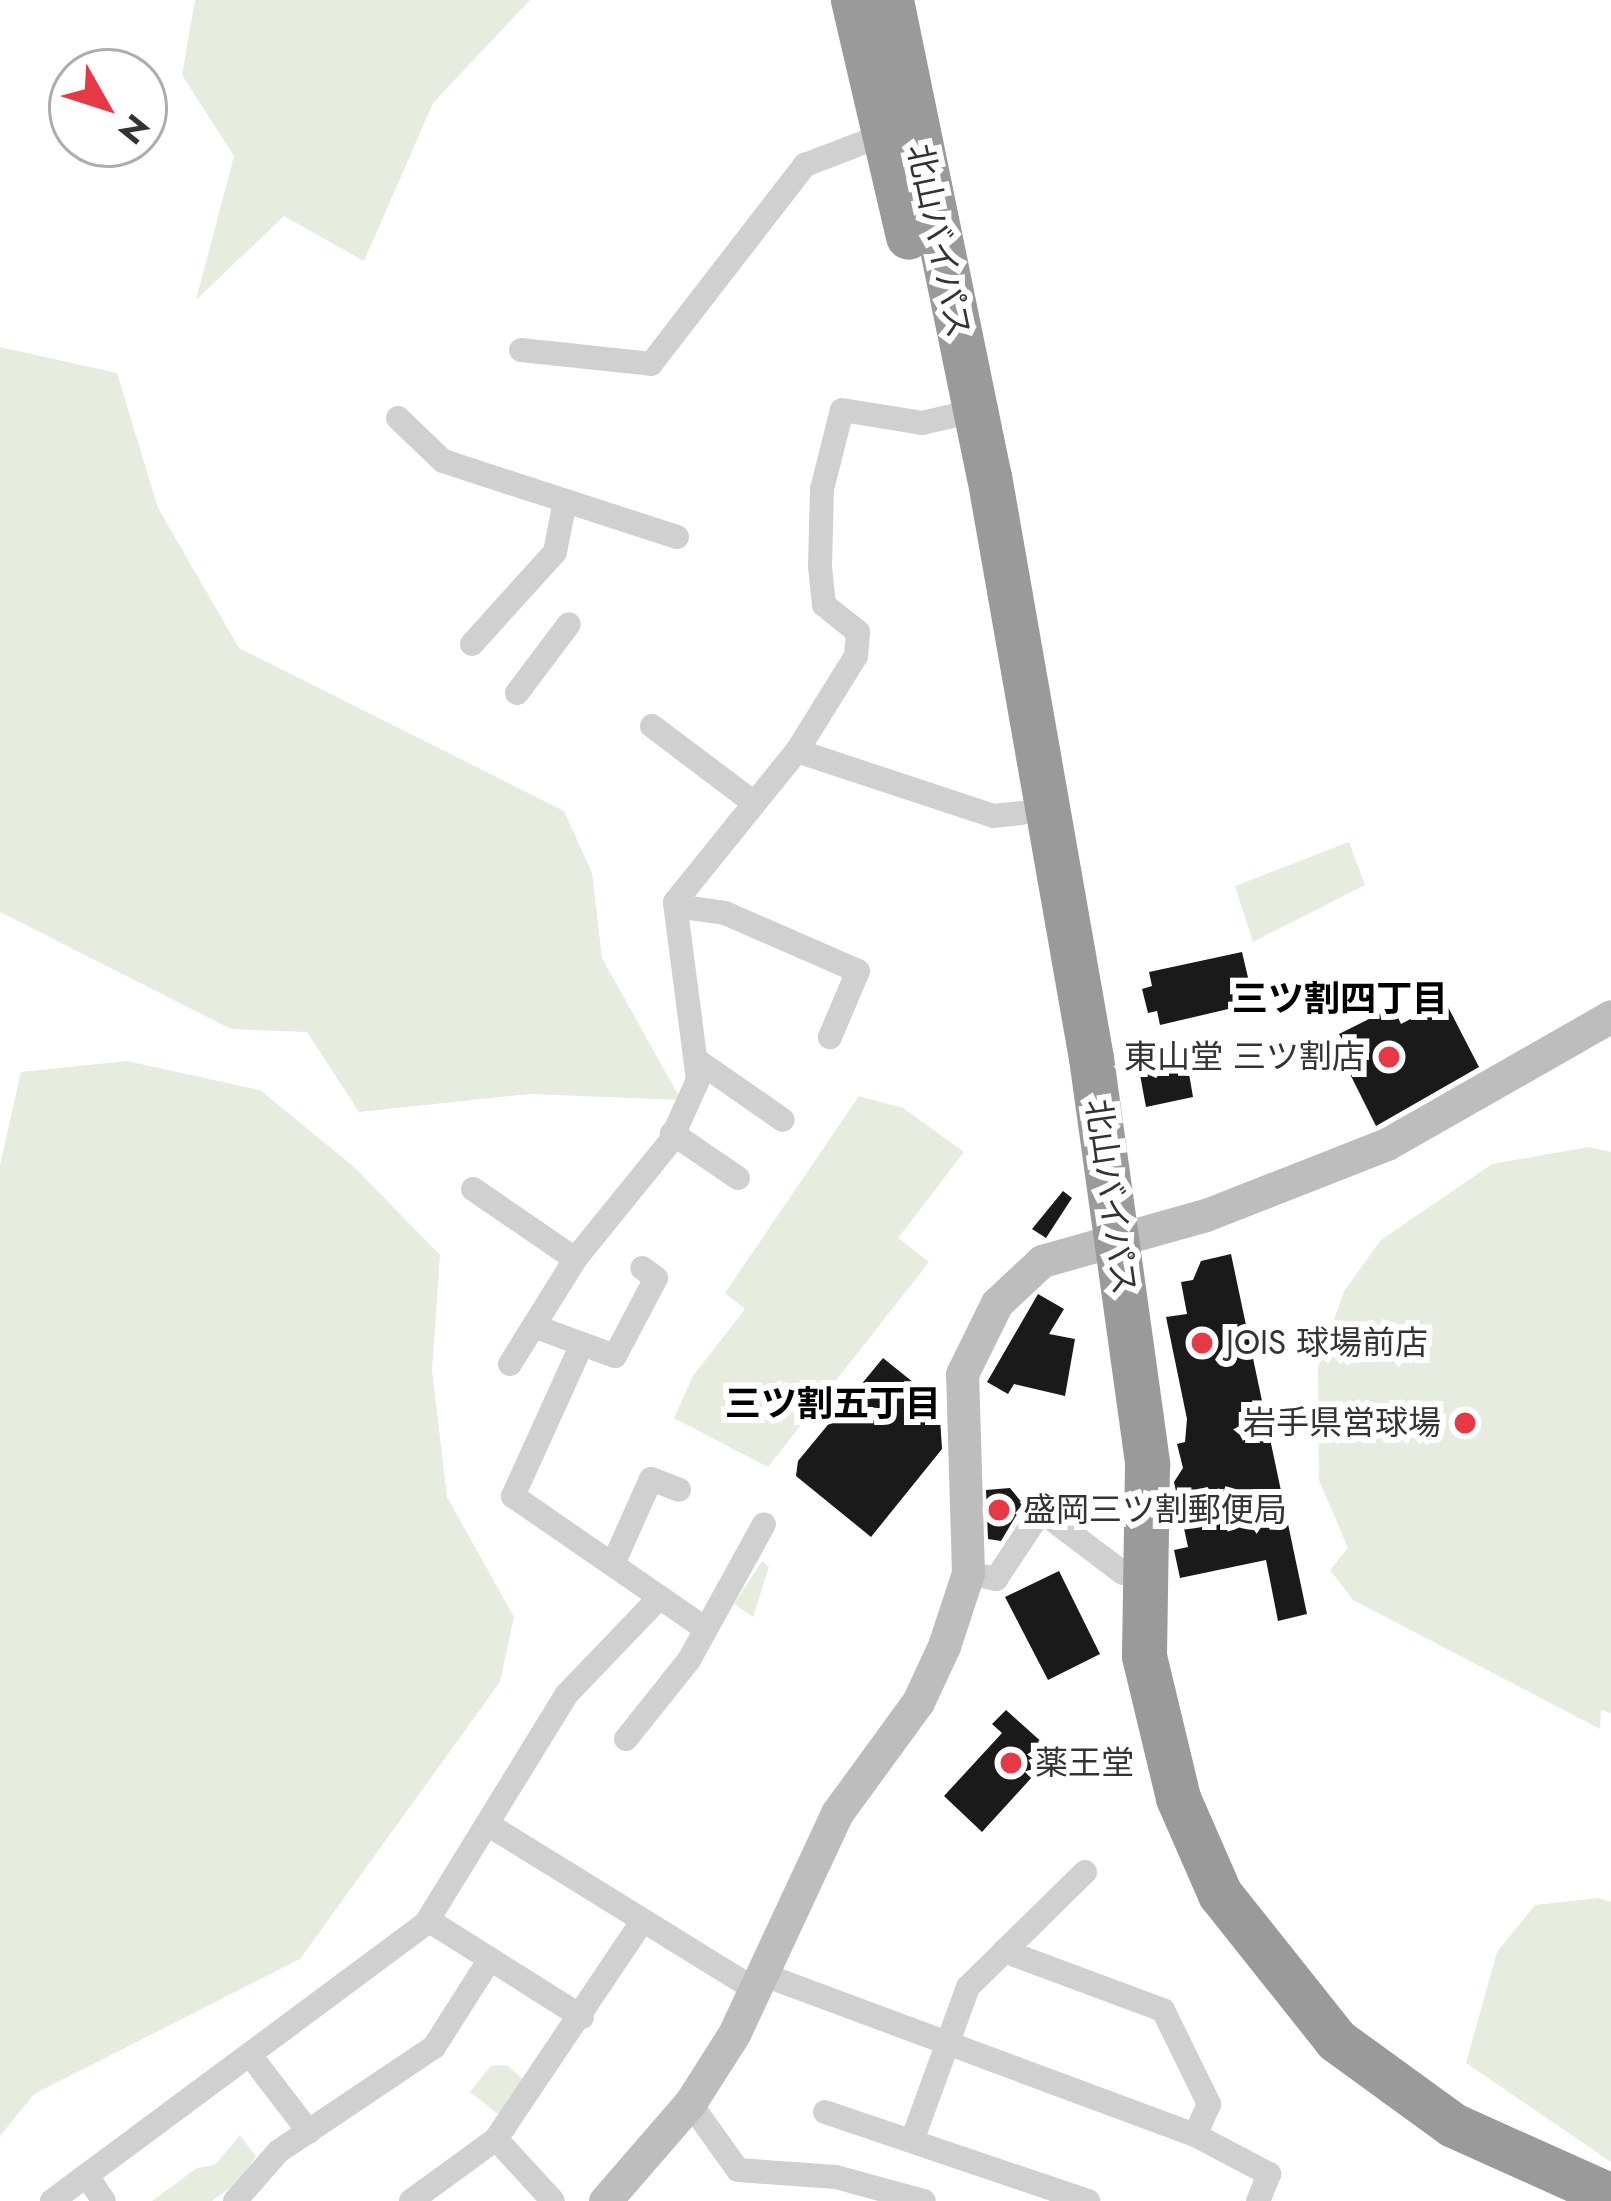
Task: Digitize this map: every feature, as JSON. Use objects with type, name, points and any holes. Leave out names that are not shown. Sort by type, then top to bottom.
[{"type":"highway","name":"北山バイパス","points":[[853,0],[953,416],[1022,813],[1147,1464],[1144,1656],[1178,1798],[1220,1894],[1336,2040],[1408,2098],[1611,2196]]},
{"type":"highway","name":"北山バイパス","points":[[891,0],[989,476],[1106,1244],[1123,1573],[1139,1750],[1229,1949],[1281,2012],[1383,2107],[1493,2171],[1573,2201]]},
{"type":"street","points":[[521,350],[651,364],[805,165],[883,135]]},
{"type":"street","points":[[509,1364],[575,1259],[672,1133],[698,1080],[676,906],[797,751],[856,656],[858,632],[824,605],[820,566],[822,489],[842,410],[922,423],[953,416]]},
{"type":"street","points":[[398,418],[442,461],[676,537]]},
{"type":"street","points":[[472,644],[555,552],[565,501]]},
{"type":"street","points":[[517,693],[569,624]]},
{"type":"street","points":[[652,726],[753,802]]},
{"type":"street","points":[[797,751],[993,816],[1022,813]]},
{"type":"street","points":[[676,906],[725,913],[858,971],[830,1037]]},
{"type":"street","points":[[605,2201],[690,2103],[841,1806],[918,1702],[968,1573],[962,1374],[997,1303],[1042,1261],[1106,1244],[1388,1144],[1611,1016]]},
{"type":"street","points":[[698,1060],[783,1120]]},
{"type":"street","points":[[672,1133],[738,1178]]},
{"type":"street","points":[[473,1189],[575,1259]]},
{"type":"street","points":[[536,1327],[615,1356],[656,1278],[642,1268]]},
{"type":"street","points":[[582,1344],[513,1496],[706,1629]]},
{"type":"street","points":[[613,1564],[651,1479],[679,1490]]},
{"type":"street","points":[[968,1573],[996,1579],[1041,1511],[1123,1573]]},
{"type":"street","points":[[626,1739],[706,1629],[764,1524]]},
{"type":"street","points":[[52,2201],[428,1920],[566,1694],[660,1597]]},
{"type":"street","points":[[487,1824],[642,1922],[756,1981],[1195,2135],[1269,2174],[1258,2201]]},
{"type":"street","points":[[911,2141],[968,1987],[1085,1872]]},
{"type":"street","points":[[428,1920],[582,2017]]},
{"type":"street","points":[[411,2201],[496,2139],[642,1922]]},
{"type":"street","points":[[1004,1952],[1162,2010],[1209,2104],[1195,2135]]},
{"type":"street","points":[[235,2201],[279,2151],[434,2047],[490,1960]]},
{"type":"street","points":[[250,2055],[309,2132]]},
{"type":"street","points":[[690,2103],[738,2170],[836,2177],[924,2201]]},
{"type":"street","points":[[825,2112],[1088,2201]]},
{"type":"street","points":[[496,2139],[553,2201]]},
{"type":"street","points":[[86,2176],[104,2201]]},
{"type":"shaded area","points":[[195,0],[530,0],[433,103],[364,261],[284,216],[196,300],[234,156],[182,75]]},
{"type":"shaded area","points":[[0,347],[117,373],[158,508],[239,648],[564,811],[592,873],[602,958],[681,1100],[530,1094],[359,1112],[307,1032],[231,1029],[0,912]]},
{"type":"shaded area","points":[[1349,842],[1365,885],[1253,942],[1235,886]]},
{"type":"shaded area","points":[[127,1061],[260,1090],[354,1167],[440,1255],[432,1370],[447,1497],[514,1617],[500,1682],[300,1959],[34,2094],[0,2136],[0,1165],[21,1072]]},
{"type":"shaded area","points":[[859,1096],[903,1108],[964,1152],[898,1238],[929,1262],[768,1467],[674,1418],[693,1376],[745,1309],[725,1293]]},
{"type":"shaded area","name":"岩手県営球場","points":[[1589,1147],[1611,1152],[1611,1713],[1601,1710],[1600,1729],[1353,1600],[1330,1570],[1348,1548],[1319,1480],[1318,1367],[1344,1291],[1381,1240],[1492,1164]]},
{"type":"shaded area","points":[[762,1561],[769,1567],[753,1617],[734,1604]]},
{"type":"shaded area","points":[[1599,1898],[1611,1902],[1611,2162],[1466,2063],[1497,1952],[1535,1905]]},
{"type":"shaded area","points":[[507,2065],[525,2081],[498,2114],[470,2092],[491,2066]]},
{"type":"shaded area","points":[[240,2135],[256,2157],[237,2183],[212,2201],[152,2201],[197,2168],[215,2165]]},
{"type":"building","points":[[1242,952],[1254,1003],[1160,1025],[1157,1011],[1148,1013],[1142,989],[1152,986],[1149,972]]},
{"type":"building","points":[[1445,1001],[1479,1067],[1376,1126],[1340,1054],[1348,1049],[1339,1034],[1393,1007],[1401,1024]]},
{"type":"building","points":[[1186,1056],[1193,1097],[1146,1107],[1138,1064]]},
{"type":"building","points":[[1063,1191],[1072,1198],[1046,1238],[1032,1229]]},
{"type":"building","points":[[1231,1254],[1307,1614],[1278,1621],[1266,1560],[1180,1578],[1174,1550],[1188,1547],[1174,1482],[1183,1468],[1177,1444],[1185,1442],[1187,1419],[1166,1317],[1187,1314],[1181,1282],[1193,1280],[1201,1261]]},
{"type":"building","points":[[1038,1294],[1064,1309],[1049,1334],[1075,1339],[1065,1396],[1014,1384],[1008,1394],[987,1382]]},
{"type":"building","points":[[883,1358],[939,1403],[942,1449],[871,1537],[796,1476],[798,1461]]},
{"type":"building","points":[[1010,1488],[1023,1504],[1001,1541],[988,1539],[986,1490]]},
{"type":"building","points":[[1059,1571],[1100,1654],[1048,1680],[1005,1597]]},
{"type":"building","points":[[1006,1710],[1054,1753],[982,1832],[944,1796],[1002,1733],[992,1724]]},
{"type":"place","name":"東山堂 三ツ割店","points":[[1389,1057]]},
{"type":"place","name":"JOIS 球場前店","points":[[1202,1343]]},
{"type":"place","name":"岩手県営球場","points":[[1465,1423]]},
{"type":"place","name":"盛岡三ツ割郵便局","points":[[999,1510]]},
{"type":"place","name":"薬王堂","points":[[1011,1763]]},
{"type":"district","name":"三ツ割四丁目","points":[[1340,999]]},
{"type":"district","name":"三ツ割五丁目","points":[[833,1404]]}]
